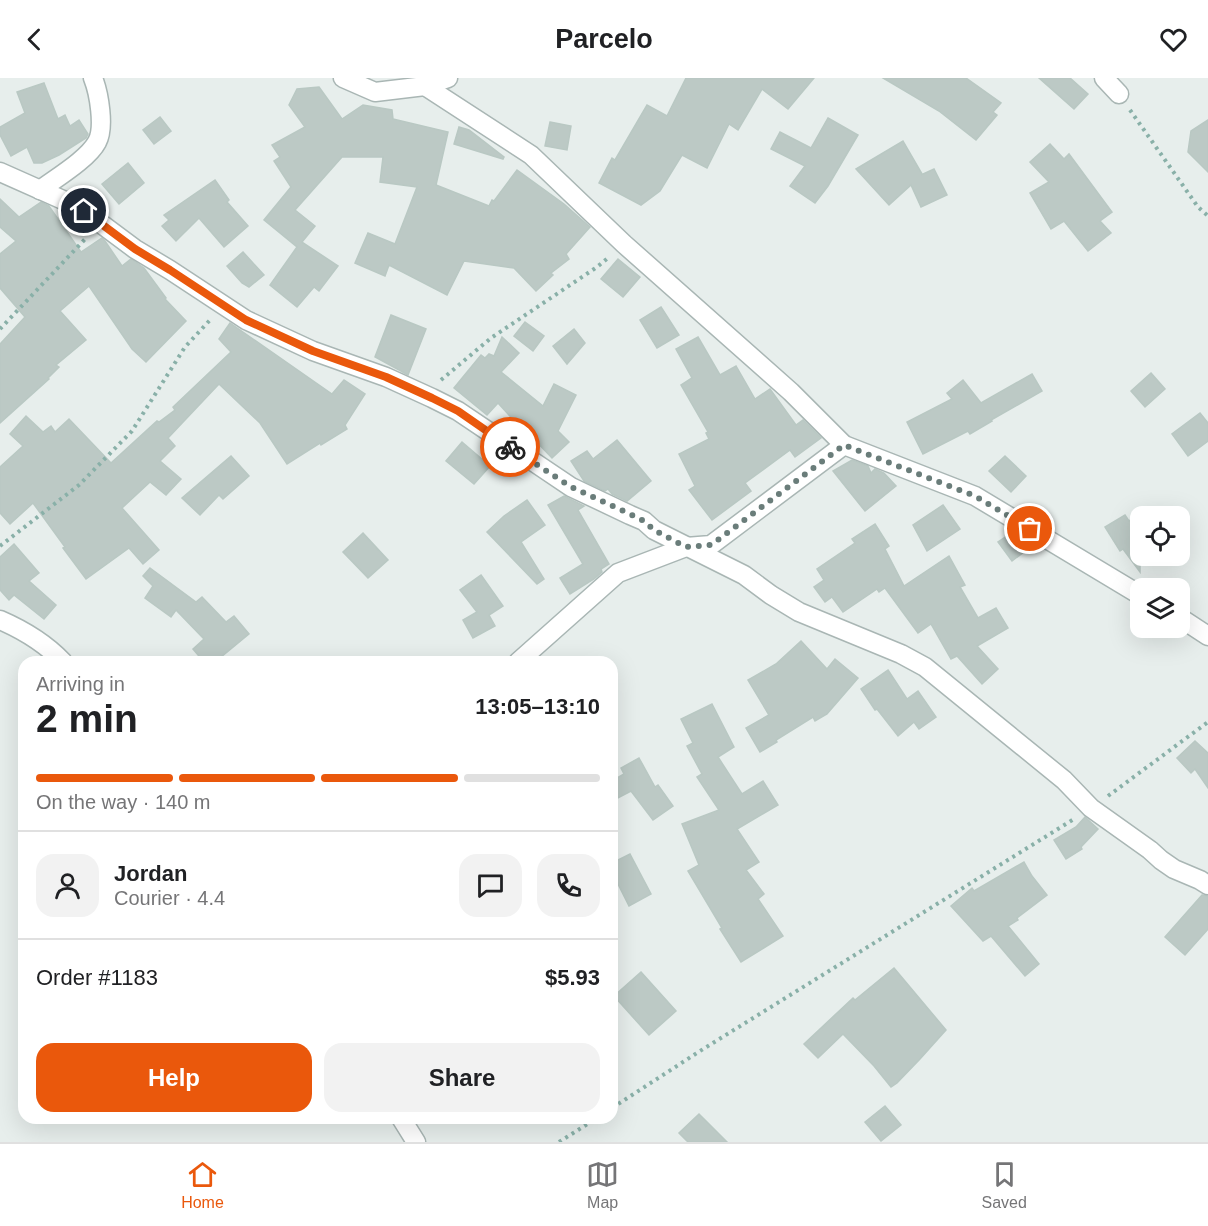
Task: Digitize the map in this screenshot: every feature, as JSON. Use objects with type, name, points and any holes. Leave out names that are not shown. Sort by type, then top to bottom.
[{"type":"street","points":[[40,190],[86,156],[98,141],[101,119],[98,90],[93,78]]},
{"type":"street","points":[[343,78],[375,92],[425,86],[448,78]]},
{"type":"street","points":[[1104,78],[1119,94]]},
{"type":"street","points":[[425,86],[531,155],[624,244],[791,392],[844,445],[975,496],[1130,589]]},
{"type":"street","points":[[0,172],[84,211],[135,249],[246,320],[313,351],[386,377],[458,411],[571,487],[644,521],[654,530],[744,575],[799,612],[901,654],[925,667],[1064,780],[1091,808],[1174,869],[1208,885]]},
{"type":"street","points":[[525,656],[618,573],[686,547],[711,545],[844,445]]},
{"type":"street","points":[[0,620],[12,625],[57,656]]},
{"type":"street","points":[[1190,625],[1208,636]]},
{"type":"street","points":[[405,1124],[416,1142]]},
{"type":"path","points":[[1119,94],[1198,207],[1208,216]]},
{"type":"path","points":[[0,329],[100,223]]},
{"type":"path","points":[[424,394],[491,338],[597,267],[624,244]]},
{"type":"path","points":[[0,546],[79,485],[132,431],[185,347],[223,306]]},
{"type":"path","points":[[618,1104],[1091,808],[1208,722]]},
{"type":"path","points":[[559,1142],[588,1124]]},
{"type":"building","points":[[686,78],[814,78],[788,109],[762,89],[738,130],[729,124],[707,168],[682,155],[660,191],[641,205],[599,183],[612,158],[615,160],[647,105],[667,116]]},
{"type":"building","points":[[883,78],[966,78],[1001,103],[993,112],[997,115],[976,140],[939,111]]},
{"type":"building","points":[[1039,78],[1070,78],[1088,94],[1074,109]]},
{"type":"building","points":[[44,83],[58,119],[65,115],[70,126],[79,120],[88,134],[86,138],[59,155],[42,163],[34,163],[27,147],[11,156],[0,135],[0,127],[25,113],[17,92]]},
{"type":"building","points":[[319,87],[342,119],[363,105],[392,110],[393,119],[448,132],[436,185],[489,206],[517,170],[564,204],[590,227],[566,254],[569,259],[551,273],[553,275],[536,291],[514,268],[464,261],[447,295],[389,265],[385,276],[355,263],[368,233],[395,244],[417,187],[380,182],[383,157],[342,157],[295,210],[315,226],[302,242],[338,266],[319,291],[314,287],[297,307],[270,285],[297,247],[264,220],[291,187],[274,161],[280,157],[272,145],[305,127],[289,105],[297,89]]},
{"type":"building","points":[[160,117],[171,131],[154,144],[143,130]]},
{"type":"building","points":[[828,118],[858,135],[828,186],[815,203],[790,186],[805,166],[771,149],[780,132],[811,148]]},
{"type":"building","points":[[1208,120],[1208,172],[1188,152],[1191,131]]},
{"type":"building","points":[[550,122],[571,126],[567,150],[545,146]]},
{"type":"building","points":[[459,127],[469,130],[504,157],[503,159],[454,144]]},
{"type":"building","points":[[903,141],[921,175],[934,169],[947,195],[921,207],[911,185],[889,205],[856,169]]},
{"type":"building","points":[[1050,144],[1064,159],[1069,154],[1112,212],[1100,221],[1111,233],[1088,251],[1064,221],[1051,229],[1030,193],[1049,182],[1030,162]]},
{"type":"building","points":[[128,163],[144,183],[119,204],[102,184]]},
{"type":"building","points":[[215,180],[229,200],[227,202],[248,226],[224,247],[199,218],[176,241],[162,226],[169,220],[164,215]]},
{"type":"building","points":[[0,199],[19,217],[41,202],[49,206],[81,252],[102,238],[122,266],[131,259],[144,268],[165,299],[186,321],[146,362],[132,349],[89,286],[60,311],[86,340],[56,365],[59,367],[49,379],[0,423],[0,344],[25,317],[0,288],[0,254],[16,241],[0,227]]},
{"type":"building","points":[[243,252],[264,275],[249,287],[242,283],[227,266]]},
{"type":"building","points":[[618,259],[640,277],[623,297],[601,279]]},
{"type":"building","points":[[661,307],[679,335],[657,348],[640,320]]},
{"type":"building","points":[[391,315],[426,329],[408,375],[375,357]]},
{"type":"building","points":[[525,322],[544,336],[533,351],[514,336]]},
{"type":"building","points":[[230,323],[332,394],[344,380],[365,394],[345,425],[347,429],[287,464],[260,423],[219,384],[168,438],[175,446],[160,461],[181,479],[166,495],[150,482],[122,508],[159,550],[143,564],[129,548],[86,579],[33,503],[10,524],[0,513],[0,467],[23,446],[10,434],[26,416],[43,432],[51,426],[55,432],[69,419],[111,463],[157,421],[159,422],[175,410],[173,407],[231,352],[219,339]]},
{"type":"building","points":[[574,329],[585,343],[567,364],[553,346]]},
{"type":"building","points":[[502,337],[519,353],[501,372],[543,406],[554,384],[576,395],[558,431],[569,442],[552,458],[498,403],[487,415],[454,388],[481,355],[485,358],[489,354],[494,356]]},
{"type":"building","points":[[698,337],[720,375],[736,366],[755,399],[770,389],[796,425],[803,420],[821,438],[795,457],[790,450],[745,483],[751,491],[712,520],[689,490],[695,486],[679,454],[709,439],[706,433],[708,432],[681,385],[692,378],[676,349]]},
{"type":"building","points":[[1151,373],[1165,389],[1145,407],[1131,391]]},
{"type":"building","points":[[1032,374],[1042,391],[970,434],[968,431],[923,454],[907,422],[952,399],[947,393],[963,380],[981,403]]},
{"type":"building","points":[[1200,413],[1208,423],[1208,441],[1188,456],[1172,434]]},
{"type":"building","points":[[617,440],[651,481],[627,501],[612,494],[608,489],[605,491],[584,481],[571,461],[587,451],[593,459]]},
{"type":"building","points":[[462,442],[490,466],[474,484],[446,461]]},
{"type":"building","points":[[231,456],[249,476],[223,499],[219,495],[200,515],[182,498]]},
{"type":"building","points":[[1005,456],[1026,476],[1011,492],[989,471]]},
{"type":"building","points":[[852,460],[868,466],[871,473],[875,469],[884,473],[896,486],[865,511],[833,471]]},
{"type":"building","points":[[564,496],[584,506],[578,510],[609,564],[601,569],[602,572],[594,579],[570,594],[560,578],[583,564],[548,505]]},
{"type":"building","points":[[527,500],[545,525],[521,542],[544,579],[537,584],[487,532],[504,516]]},
{"type":"building","points":[[943,505],[960,529],[927,551],[913,525]]},
{"type":"building","points":[[1125,515],[1129,521],[1130,558],[1123,549],[1120,551],[1105,527]]},
{"type":"building","points":[[875,524],[889,546],[885,549],[904,586],[949,556],[965,585],[960,587],[978,618],[996,608],[1008,628],[977,646],[998,669],[982,684],[957,656],[951,659],[931,624],[918,633],[885,588],[879,592],[877,589],[843,612],[832,597],[825,602],[814,587],[824,580],[817,569],[855,543],[852,539]]},
{"type":"building","points":[[1013,532],[1021,537],[1029,548],[1012,561],[998,542]]},
{"type":"building","points":[[363,533],[388,560],[368,578],[343,552]]},
{"type":"building","points":[[14,544],[39,573],[29,581],[56,605],[44,619],[14,595],[9,600],[0,590],[0,557]]},
{"type":"building","points":[[150,568],[196,602],[202,597],[226,622],[234,616],[249,634],[222,656],[199,656],[193,649],[204,639],[176,610],[171,617],[145,598],[153,586],[143,576]]},
{"type":"building","points":[[481,575],[503,606],[489,615],[495,626],[473,638],[463,620],[477,612],[460,590]]},
{"type":"building","points":[[801,641],[827,669],[835,659],[858,678],[827,714],[815,721],[813,717],[760,752],[746,728],[769,715],[748,680],[776,664]]},
{"type":"building","points":[[888,670],[907,699],[918,691],[936,717],[919,729],[914,722],[898,736],[877,709],[875,710],[861,689]]},
{"type":"building","points":[[712,704],[734,747],[718,757],[742,794],[763,781],[778,805],[737,829],[759,862],[746,870],[764,894],[758,899],[783,936],[741,962],[688,871],[699,865],[682,824],[719,810],[697,777],[702,774],[687,746],[693,743],[681,719]]},
{"type":"building","points":[[1195,741],[1208,753],[1208,788],[1195,769],[1191,773],[1177,758]]},
{"type":"building","points":[[639,758],[655,787],[658,785],[673,806],[653,820],[631,791],[618,798],[618,778],[624,774],[621,768]]},
{"type":"building","points":[[1085,817],[1098,829],[1081,847],[1082,849],[1066,859],[1054,840],[1076,827]]},
{"type":"building","points":[[630,854],[651,894],[629,906],[618,884],[618,860]]},
{"type":"building","points":[[1024,862],[1047,895],[1008,926],[1039,964],[1025,976],[991,936],[983,941],[951,906],[972,888],[974,891]]},
{"type":"building","points":[[1202,895],[1208,896],[1208,929],[1185,955],[1165,937]]},
{"type":"building","points":[[894,968],[946,1030],[891,1087],[843,1034],[818,1058],[804,1044],[853,998],[855,1000]]},
{"type":"building","points":[[641,972],[676,1011],[649,1035],[618,1000],[618,992]]},
{"type":"building","points":[[885,1106],[901,1125],[881,1141],[865,1122]]},
{"type":"building","points":[[699,1114],[727,1142],[688,1142],[679,1133]]},
{"type":"way so far","points":[[510,447],[571,487],[644,521],[654,530],[686,547],[711,545],[844,445],[975,496],[1030,529]]},
{"type":"route","points":[[84,211],[135,249],[246,320],[284,339],[386,377],[432,398],[458,411],[510,447]]}]
